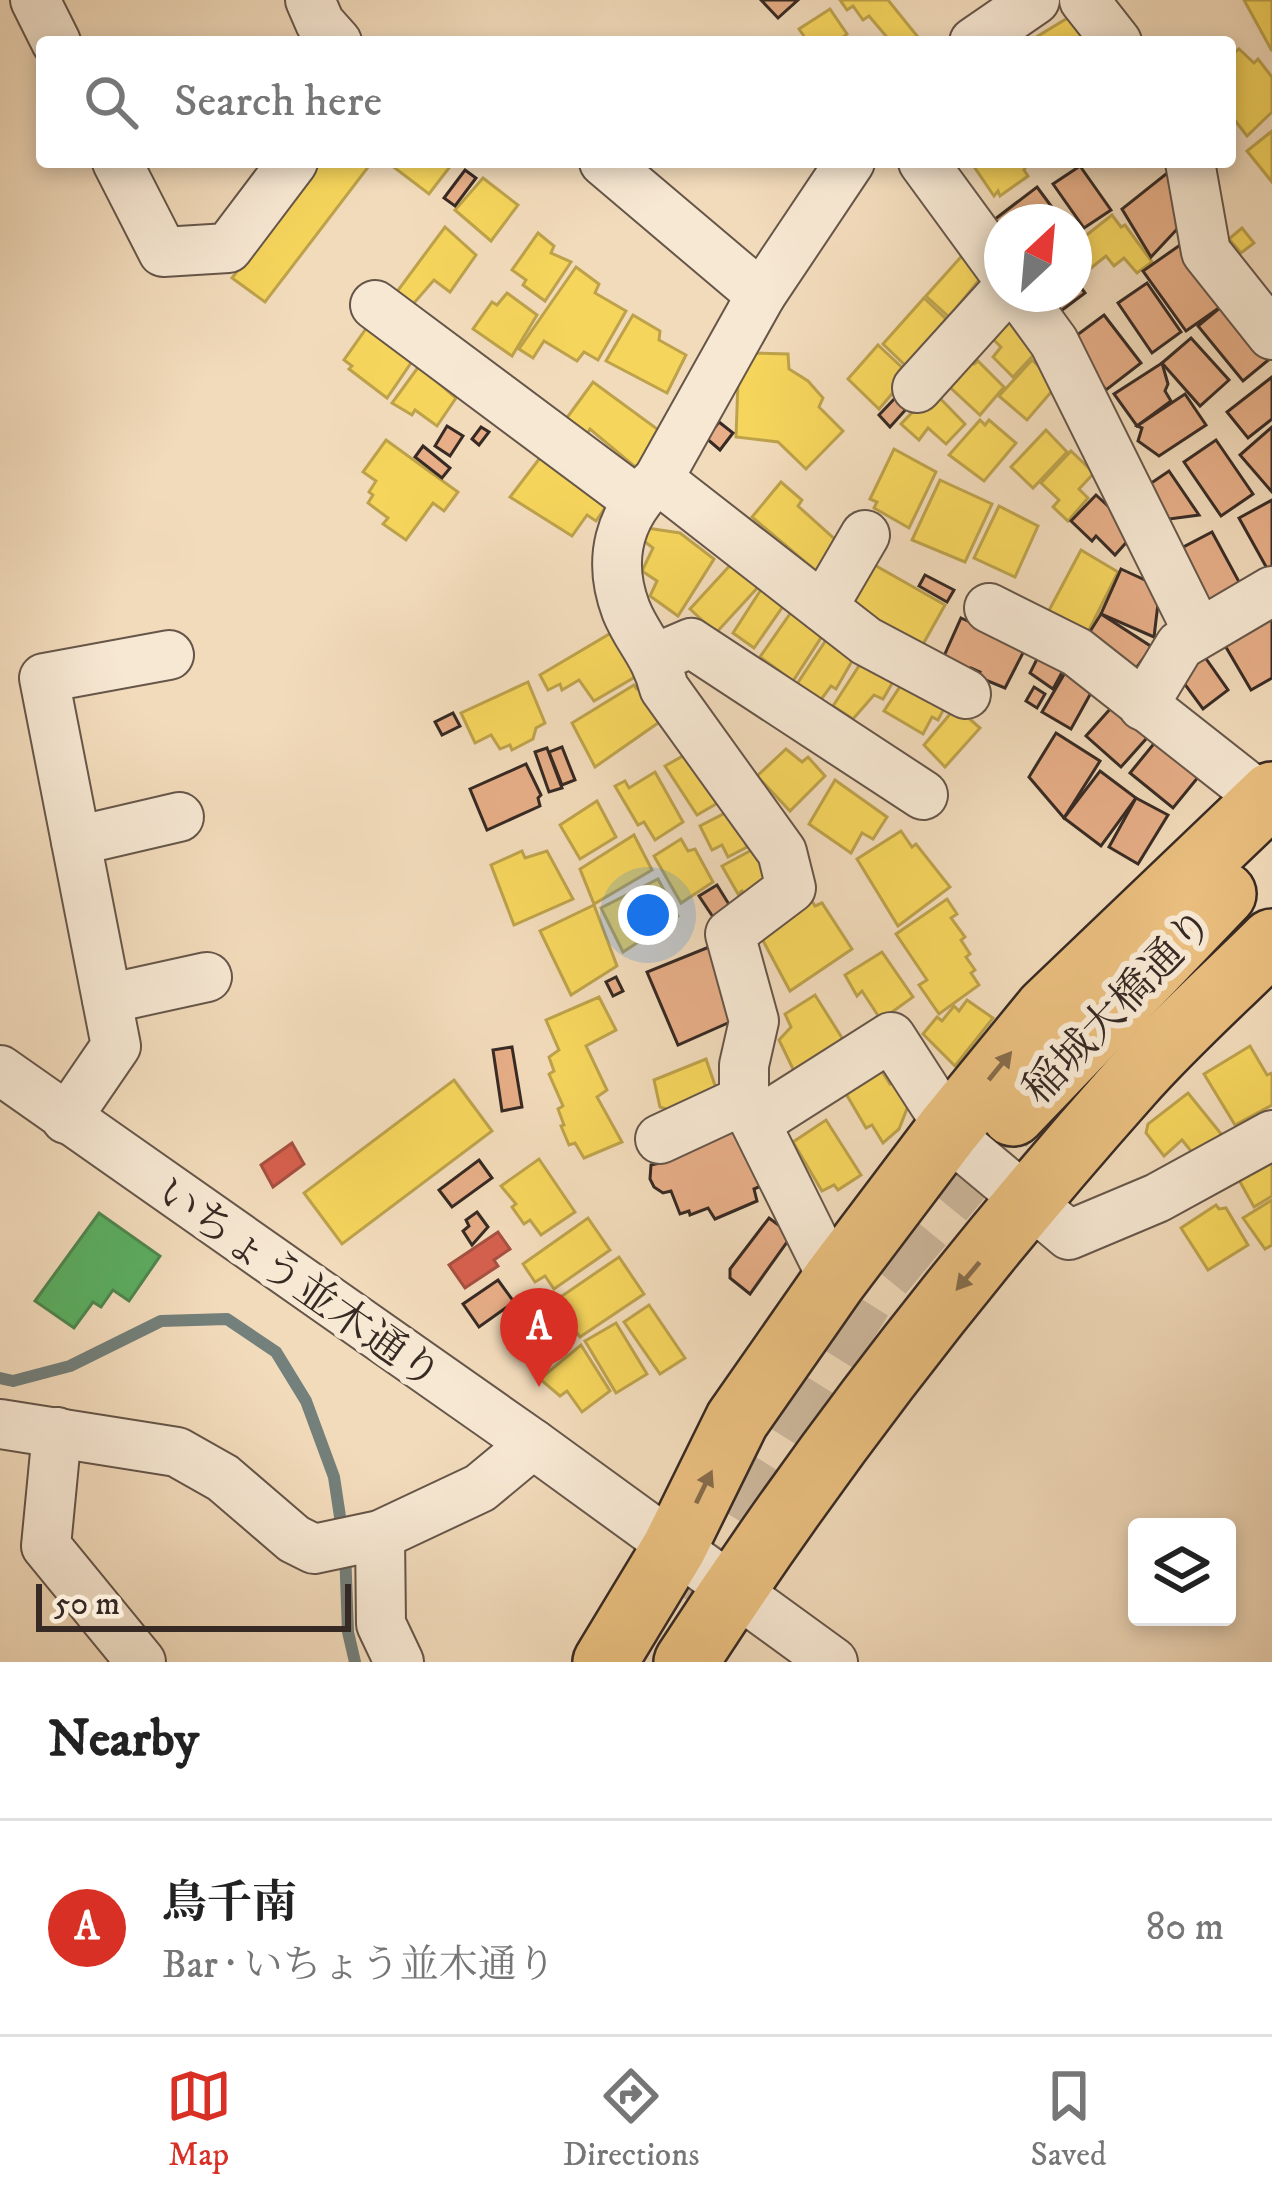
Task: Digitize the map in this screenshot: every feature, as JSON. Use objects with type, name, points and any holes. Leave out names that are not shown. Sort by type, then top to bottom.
[{"type":"main road","name":"稲城大橋通り","points":[[1270,813],[1025,1124],[1272,892]]},
{"type":"main road","points":[[604,1662],[674,1548],[737,1420],[948,1130],[1047,1009],[1270,813]]},
{"type":"main road","points":[[686,1662],[929,1321],[1132,1080],[1272,940]]},
{"type":"street","points":[[35,0],[53,36]]},
{"type":"street","points":[[310,0],[332,36]]},
{"type":"street","points":[[983,36],[1035,0]]},
{"type":"street","points":[[1084,0],[1112,36]]},
{"type":"street","points":[[120,168],[163,252],[228,248],[288,168]]},
{"type":"street","points":[[611,168],[761,295]]},
{"type":"street","points":[[834,1281],[751,1111],[744,1065],[754,1021],[730,934],[791,888],[782,852],[664,688],[656,658],[627,611],[617,570],[624,520],[761,295],[846,168]]},
{"type":"street","points":[[927,168],[984,245]]},
{"type":"street","points":[[1191,168],[1206,252],[1272,335]]},
{"type":"street","points":[[375,305],[823,607],[866,641],[966,694]]},
{"type":"street","points":[[916,388],[986,312]]},
{"type":"street","points":[[1032,312],[1054,342],[1198,632]]},
{"type":"street","points":[[823,607],[865,535]]},
{"type":"street","points":[[1143,706],[1180,645],[1272,592]]},
{"type":"street","points":[[988,608],[1077,652],[1270,813]]},
{"type":"street","points":[[656,658],[691,643],[923,795]]},
{"type":"street","points":[[66,1119],[116,1046],[44,678],[169,655]]},
{"type":"street","points":[[76,841],[179,817]]},
{"type":"street","points":[[107,999],[207,977]]},
{"type":"street","points":[[660,1138],[751,1111],[891,1037],[948,1130],[1070,1235],[1156,1198],[1272,1135]]},
{"type":"street","name":"いちょう並木通り","points":[[0,1070],[533,1444],[833,1662]]},
{"type":"street","points":[[0,1424],[177,1452],[223,1478],[294,1539],[314,1549],[373,1537],[480,1488],[533,1444]]},
{"type":"street","points":[[57,1432],[46,1546],[141,1662]]},
{"type":"street","points":[[373,1537],[381,1624],[399,1662]]},
{"type":"building: Homes","points":[[840,0],[888,0],[917,36],[886,36],[869,16],[863,20],[853,6],[847,10]]},
{"type":"building: Homes","points":[[1244,0],[1272,0],[1272,51]]},
{"type":"building: Homes","points":[[830,9],[847,34],[804,36],[799,29]]},
{"type":"building: Homes","points":[[1071,16],[1087,36],[1038,36]]},
{"type":"building: Homes","points":[[1236,51],[1254,63],[1258,59],[1272,77],[1272,112],[1247,136],[1236,122]]},
{"type":"building: Homes","points":[[1272,131],[1272,182],[1247,151]]},
{"type":"building: Homes","points":[[316,168],[367,168],[265,302],[232,278]]},
{"type":"building: Homes","points":[[395,168],[449,168],[429,194]]},
{"type":"building: Homes","points":[[975,168],[1025,168],[1028,176],[994,196]]},
{"type":"building: Homes","points":[[483,178],[518,205],[491,241],[455,210]]},
{"type":"building: Homes","points":[[1112,215],[1152,262],[1137,273],[1124,258],[1114,266],[1106,256],[1092,267],[1092,231]]},
{"type":"building: Homes","points":[[445,227],[476,255],[450,292],[434,280],[408,310],[393,297]]},
{"type":"building: Homes","points":[[1242,228],[1254,243],[1241,253],[1229,239]]},
{"type":"building: Homes","points":[[538,233],[554,246],[551,253],[571,262],[545,301],[512,270]]},
{"type":"building: Homes","points":[[968,249],[984,265],[984,274],[949,317],[926,296]]},
{"type":"building: Homes","points":[[576,267],[599,284],[595,293],[626,311],[598,360],[584,352],[577,361],[544,341],[533,358],[519,349]]},
{"type":"building: Homes","points":[[507,293],[537,315],[512,356],[473,329],[492,302],[497,305]]},
{"type":"building: Homes","points":[[924,298],[946,319],[907,367],[883,344]]},
{"type":"building: Homes","points":[[1010,312],[1042,346],[1013,377],[993,357],[1001,347],[987,333]]},
{"type":"building: Homes","points":[[633,315],[660,331],[659,340],[686,355],[667,393],[606,361]]},
{"type":"building: Homes","points":[[370,323],[413,360],[387,398],[344,360]]},
{"type":"building: Homes","points":[[878,345],[909,374],[879,409],[848,379]]},
{"type":"building: Homes","points":[[754,353],[788,354],[789,369],[823,398],[819,407],[843,431],[806,469],[778,442],[736,437],[738,381]]},
{"type":"building: Homes","points":[[965,356],[974,364],[978,361],[1004,387],[980,415],[942,380]]},
{"type":"building: Homes","points":[[1032,360],[1058,384],[1027,420],[999,396]]},
{"type":"building: Homes","points":[[419,366],[456,398],[437,426],[415,410],[412,415],[392,403]]},
{"type":"building: Homes","points":[[593,382],[664,434],[640,471],[590,429],[587,434],[566,419]]},
{"type":"building: Homes","points":[[933,391],[965,424],[946,444],[928,428],[919,440],[901,424]]},
{"type":"building: Homes","points":[[980,420],[985,425],[989,420],[1016,443],[984,481],[949,455]]},
{"type":"building: Homes","points":[[1046,430],[1067,452],[1033,488],[1011,467]]},
{"type":"building: Homes","points":[[386,440],[458,492],[444,511],[433,503],[406,540],[383,524],[388,518],[368,503],[376,481],[363,472]]},
{"type":"building: Homes","points":[[894,449],[936,472],[909,528],[874,508],[877,502],[870,499]]},
{"type":"building: Homes","points":[[1071,451],[1094,473],[1079,489],[1088,498],[1068,521],[1053,507],[1059,500],[1041,483]]},
{"type":"building: Homes","points":[[543,454],[607,505],[596,521],[587,515],[572,536],[510,497]]},
{"type":"building: Homes","points":[[940,480],[992,504],[965,562],[912,540]]},
{"type":"building: Homes","points":[[781,482],[802,500],[798,506],[839,543],[816,571],[752,517]]},
{"type":"building: Homes","points":[[999,506],[1038,526],[1015,577],[974,558]]},
{"type":"building: Homes","points":[[647,528],[680,533],[714,559],[678,616],[650,596],[657,581],[642,571],[653,548],[640,538]]},
{"type":"building: Homes","points":[[1081,550],[1118,572],[1087,634],[1046,616]]},
{"type":"building: Homes","points":[[734,561],[760,585],[716,633],[690,609]]},
{"type":"building: Homes","points":[[871,563],[945,605],[922,646],[855,614],[849,600]]},
{"type":"building: Homes","points":[[762,588],[786,602],[754,648],[733,633]]},
{"type":"building: Homes","points":[[794,608],[824,633],[793,681],[760,657]]},
{"type":"building: Homes","points":[[611,633],[647,670],[594,701],[579,680],[562,690],[560,684],[548,690],[540,675]]},
{"type":"building: Homes","points":[[828,637],[855,656],[836,689],[831,686],[820,701],[797,684]]},
{"type":"building: Homes","points":[[866,655],[897,675],[883,699],[874,695],[853,719],[833,706]]},
{"type":"building: Homes","points":[[528,682],[545,723],[536,728],[533,739],[512,750],[510,745],[500,749],[491,735],[475,743],[461,713]]},
{"type":"building: Homes","points":[[903,682],[947,703],[923,734],[884,711]]},
{"type":"building: Homes","points":[[648,684],[658,723],[595,767],[572,723],[634,685],[637,689]]},
{"type":"building: Homes","points":[[956,707],[980,728],[945,767],[924,745]]},
{"type":"building: Homes","points":[[786,749],[802,762],[808,757],[825,776],[790,811],[757,776]]},
{"type":"building: Homes","points":[[690,752],[728,797],[697,815],[665,766]]},
{"type":"building: Homes","points":[[655,772],[683,822],[655,840],[644,822],[638,825],[615,786],[625,781],[629,788]]},
{"type":"building: Homes","points":[[835,780],[887,817],[873,839],[862,833],[851,853],[809,824]]},
{"type":"building: Homes","points":[[597,801],[616,837],[580,859],[560,825]]},
{"type":"building: Homes","points":[[735,808],[747,847],[728,857],[722,845],[712,850],[700,826]]},
{"type":"building: Homes","points":[[901,831],[950,887],[898,926],[857,859]]},
{"type":"building: Homes","points":[[634,835],[652,870],[594,904],[580,869]]},
{"type":"building: Homes","points":[[681,839],[688,851],[695,849],[713,882],[681,903],[654,856]]},
{"type":"building: Homes","points":[[763,844],[770,879],[747,899],[742,891],[738,894],[722,866]]},
{"type":"building: Homes","points":[[522,851],[525,858],[547,851],[573,899],[514,925],[491,865]]},
{"type":"building: Homes","points":[[658,879],[678,916],[623,952],[601,908]]},
{"type":"building: Homes","points":[[947,899],[957,914],[951,918],[965,937],[961,940],[979,985],[939,1014],[919,985],[927,980],[896,934]]},
{"type":"building: Homes","points":[[812,901],[815,906],[822,903],[852,949],[790,991],[760,935]]},
{"type":"building: Homes","points":[[594,905],[617,966],[571,995],[540,931]]},
{"type":"building: Homes","points":[[882,952],[913,997],[881,1020],[862,991],[857,996],[845,975]]},
{"type":"building: Homes","points":[[815,995],[844,1041],[795,1073],[779,1040],[791,1027],[785,1014]]},
{"type":"building: Homes","points":[[599,997],[616,1030],[586,1046],[607,1090],[597,1097],[622,1142],[584,1158],[575,1143],[569,1145],[561,1126],[558,1109],[563,1106],[549,1074],[554,1071],[549,1057],[559,1050],[546,1020]]},
{"type":"building: Homes","points":[[967,1000],[993,1018],[955,1066],[923,1034],[937,1017],[942,1021],[954,1006],[959,1011]]},
{"type":"building: Homes","points":[[1250,1046],[1267,1075],[1272,1073],[1272,1105],[1235,1125],[1204,1074]]},
{"type":"building: Homes","points":[[706,1059],[718,1094],[678,1113],[660,1107],[654,1080]]},
{"type":"building: Homes","points":[[881,1070],[890,1084],[900,1078],[910,1101],[899,1129],[883,1143],[872,1125],[866,1128],[845,1092]]},
{"type":"building: Homes","points":[[454,1080],[492,1131],[342,1244],[304,1193]]},
{"type":"building: Homes","points":[[1188,1093],[1222,1135],[1195,1156],[1182,1140],[1164,1156],[1146,1133],[1148,1124]]},
{"type":"building: Homes","points":[[826,1120],[861,1175],[838,1190],[834,1185],[822,1191],[793,1142]]},
{"type":"building: Homes","points":[[539,1159],[575,1212],[541,1235],[530,1220],[524,1224],[501,1186]]},
{"type":"building: Homes","points":[[1272,1159],[1272,1196],[1254,1207],[1239,1180]]},
{"type":"building: Homes","points":[[1272,1200],[1272,1245],[1265,1249],[1243,1218]]},
{"type":"building: Homes","points":[[1216,1205],[1226,1208],[1248,1245],[1208,1270],[1181,1228]]},
{"type":"building: Homes","points":[[588,1218],[610,1250],[554,1289],[545,1276],[535,1282],[523,1264]]},
{"type":"building: Homes","points":[[619,1257],[644,1294],[580,1337],[561,1311],[566,1307],[559,1298]]},
{"type":"building: Homes","points":[[649,1305],[685,1358],[660,1374],[624,1322]]},
{"type":"building: Homes","points":[[616,1323],[647,1374],[616,1393],[585,1341]]},
{"type":"building: Homes","points":[[581,1345],[610,1391],[582,1412],[567,1391],[560,1396],[540,1379]]},
{"type":"building: Shops","points":[[292,1143],[304,1164],[273,1187],[261,1165]]},
{"type":"building: Shops","points":[[498,1232],[510,1249],[494,1260],[498,1266],[465,1288],[449,1265]]},
{"type":"building: Public","points":[[99,1213],[160,1256],[129,1301],[113,1290],[101,1307],[93,1302],[74,1328],[35,1301]]},
{"type":"building: Other","points":[[761,0],[798,0],[778,18]]},
{"type":"building: Other","points":[[1081,168],[1111,210],[1092,223],[1092,204],[1067,204],[1053,184]]},
{"type":"building: Other","points":[[465,170],[476,178],[455,206],[444,198]]},
{"type":"building: Other","points":[[1171,170],[1193,212],[1151,257],[1122,209]]},
{"type":"building: Other","points":[[1037,187],[1050,204],[1015,204]]},
{"type":"building: Other","points":[[1193,236],[1226,303],[1186,331],[1143,271]]},
{"type":"building: Other","points":[[1147,283],[1181,332],[1152,353],[1118,303]]},
{"type":"building: Other","points":[[1227,302],[1272,357],[1243,381],[1198,326]]},
{"type":"building: Other","points":[[1104,315],[1141,363],[1106,390],[1069,341]]},
{"type":"building: Other","points":[[1191,338],[1229,380],[1200,406],[1162,363]]},
{"type":"building: Other","points":[[1162,363],[1171,401],[1137,426],[1114,394]]},
{"type":"building: Other","points":[[1272,377],[1272,419],[1248,438],[1227,412]]},
{"type":"building: Other","points":[[1185,394],[1206,425],[1159,456],[1138,441],[1142,428],[1137,426]]},
{"type":"building: Other","points":[[897,396],[909,406],[890,427],[879,415]]},
{"type":"building: Other","points":[[719,422],[733,433],[720,450],[706,438]]},
{"type":"building: Other","points":[[447,426],[463,436],[450,456],[435,446]]},
{"type":"building: Other","points":[[481,427],[489,432],[479,445],[472,439]]},
{"type":"building: Other","points":[[1272,427],[1272,492],[1240,455]]},
{"type":"building: Other","points":[[1216,440],[1253,494],[1221,516],[1184,462]]},
{"type":"building: Other","points":[[423,446],[450,468],[442,478],[415,457]]},
{"type":"building: Other","points":[[1169,471],[1199,515],[1162,520],[1141,490]]},
{"type":"building: Other","points":[[1096,495],[1132,536],[1115,555],[1071,521]]},
{"type":"building: Other","points":[[1272,500],[1272,571],[1269,572],[1239,518]]},
{"type":"building: Other","points":[[1212,532],[1244,591],[1205,611],[1174,552]]},
{"type":"building: Other","points":[[1121,569],[1160,587],[1154,637],[1101,614]]},
{"type":"building: Other","points":[[925,575],[954,590],[947,602],[919,586]]},
{"type":"building: Other","points":[[1101,614],[1152,647],[1131,675],[1084,641]]},
{"type":"building: Other","points":[[961,618],[1026,647],[1005,688],[978,677],[980,672],[971,668],[968,676],[944,656]]},
{"type":"building: Other","points":[[1272,618],[1272,678],[1251,690],[1220,637]]},
{"type":"building: Other","points":[[1041,651],[1066,665],[1053,689],[1030,673]]},
{"type":"building: Other","points":[[1202,653],[1228,690],[1203,709],[1175,671]]},
{"type":"building: Other","points":[[1069,666],[1097,682],[1071,729],[1042,712]]},
{"type":"building: Other","points":[[1034,687],[1045,694],[1037,708],[1026,701]]},
{"type":"building: Other","points":[[1119,699],[1154,730],[1121,767],[1086,736]]},
{"type":"building: Other","points":[[453,713],[460,726],[442,735],[435,722]]},
{"type":"building: Other","points":[[1056,733],[1100,761],[1064,818],[1029,777]]},
{"type":"building: Other","points":[[1161,735],[1204,770],[1173,808],[1130,773]]},
{"type":"building: Other","points":[[562,747],[575,780],[562,785],[549,752]]},
{"type":"building: Other","points":[[547,748],[562,788],[549,792],[535,752]]},
{"type":"building: Other","points":[[526,764],[541,795],[540,806],[487,830],[470,789]]},
{"type":"building: Other","points":[[1100,771],[1136,798],[1101,846],[1064,818]]},
{"type":"building: Other","points":[[1136,798],[1168,815],[1138,864],[1109,847]]},
{"type":"building: Other","points":[[717,885],[730,906],[713,917],[699,896]]},
{"type":"building: Other","points":[[709,947],[739,1018],[678,1045],[647,972]]},
{"type":"building: Other","points":[[616,977],[623,991],[613,996],[606,982]]},
{"type":"building: Other","points":[[512,1047],[522,1107],[502,1111],[493,1050]]},
{"type":"building: Other","points":[[734,1126],[761,1186],[754,1189],[757,1201],[715,1219],[708,1208],[680,1214],[671,1191],[663,1193],[654,1187],[651,1165],[660,1163],[659,1156]]},
{"type":"building: Other","points":[[479,1160],[492,1178],[452,1207],[439,1190]]},
{"type":"building: Other","points":[[477,1212],[488,1227],[472,1245],[463,1231],[469,1226],[466,1220]]},
{"type":"building: Other","points":[[769,1218],[792,1235],[750,1294],[730,1278],[730,1269]]},
{"type":"building: Other","points":[[498,1280],[514,1302],[479,1327],[463,1304]]},
{"type":"waterway","points":[[0,1378],[13,1381],[70,1366],[161,1321],[227,1319],[276,1352],[306,1401],[334,1477],[342,1530]]},
{"type":"waterway","points":[[345,1550],[348,1632],[355,1662]]},
{"type":"tunnel","points":[[677,1594],[863,1296],[1013,1114]]},
{"type":"place","name":"鳥千南","points":[[539,1387]]}]
